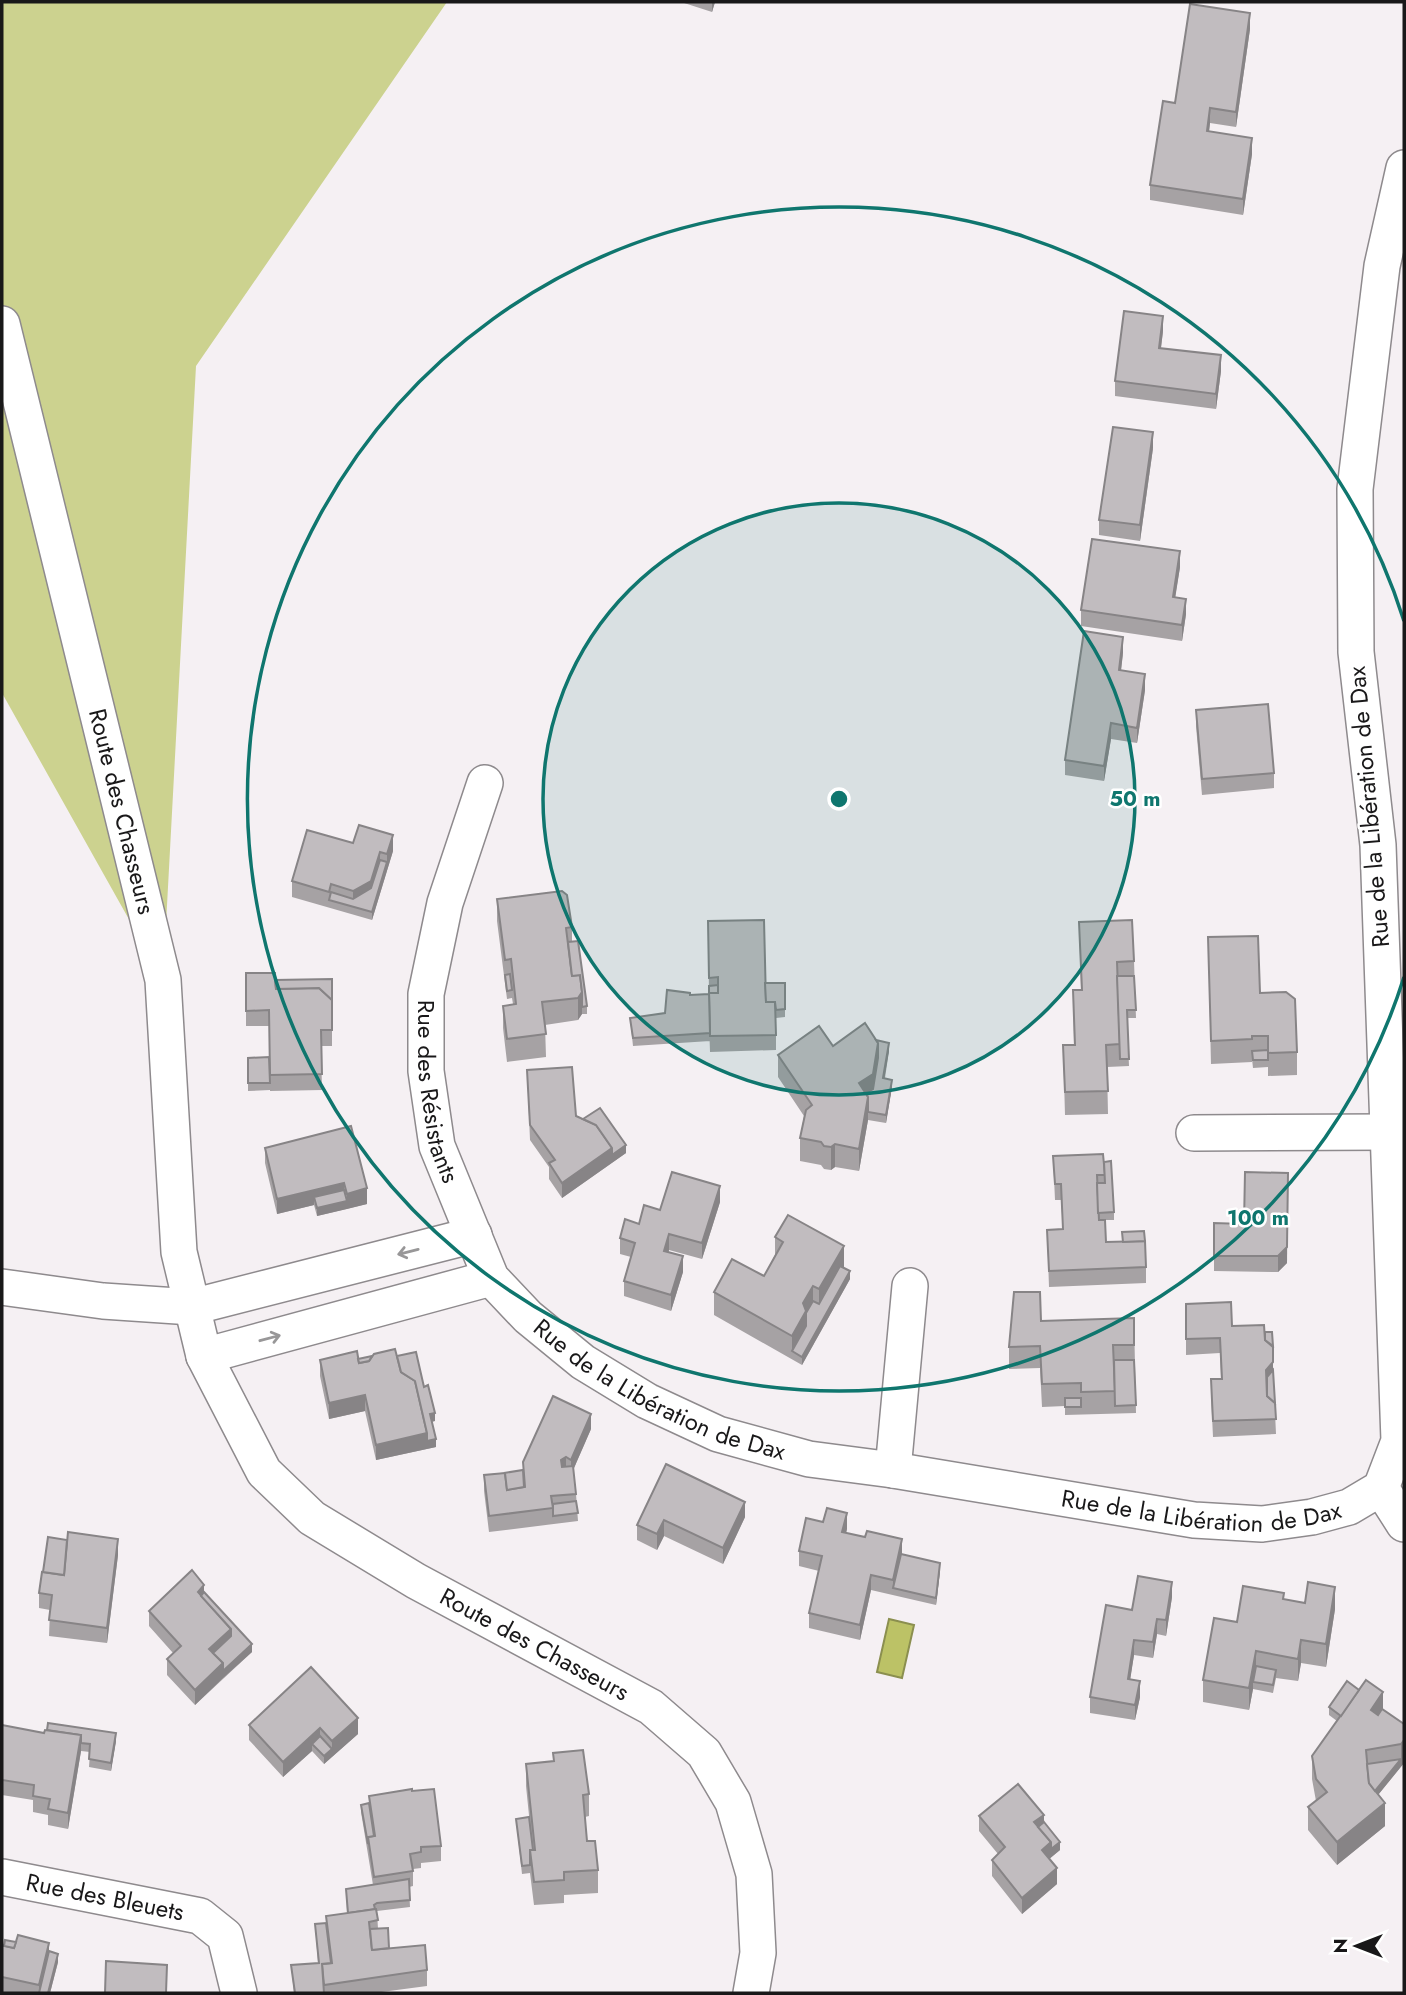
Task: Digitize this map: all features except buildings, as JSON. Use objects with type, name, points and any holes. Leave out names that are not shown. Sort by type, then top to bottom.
[{"type":"street","name":"Rue de la Libération de Dax","points":[[474,1235],[491,1278],[528,1317],[583,1362],[647,1401],[718,1434],[809,1459],[893,1469],[1194,1520],[1262,1524],[1312,1517],[1349,1507],[1381,1488],[1399,1441],[1378,845],[1356,652],[1354,489],[1382,266],[1404,168]]},
{"type":"street","name":"Route des Chasseurs","points":[[2,324],[163,980],[179,1252],[204,1356],[264,1472],[312,1518],[416,1581],[650,1707],[704,1753],[733,1802],[754,1874],[758,1953],[751,1993]]},
{"type":"street","name":"Rue des Résistants","points":[[474,1235],[437,1146],[426,1071],[426,995],[445,903],[485,783]]},
{"type":"street","points":[[1194,1133],[1389,1132]]},
{"type":"street","points":[[2,1287],[103,1301],[192,1307],[474,1235]]},
{"type":"street","points":[[204,1356],[491,1278]]},
{"type":"street","points":[[893,1469],[910,1286]]},
{"type":"street","points":[[1381,1488],[1404,1524]]},
{"type":"street","name":"Rue des Bleuets","points":[[2,1877],[200,1916],[225,1936],[239,1993]]},
{"type":"shaded area","points":[[2,2],[447,2],[196,366],[163,980],[2,693]]},
{"type":"shaded area","points":[[889,1619],[914,1625],[902,1678],[877,1672]]}]
